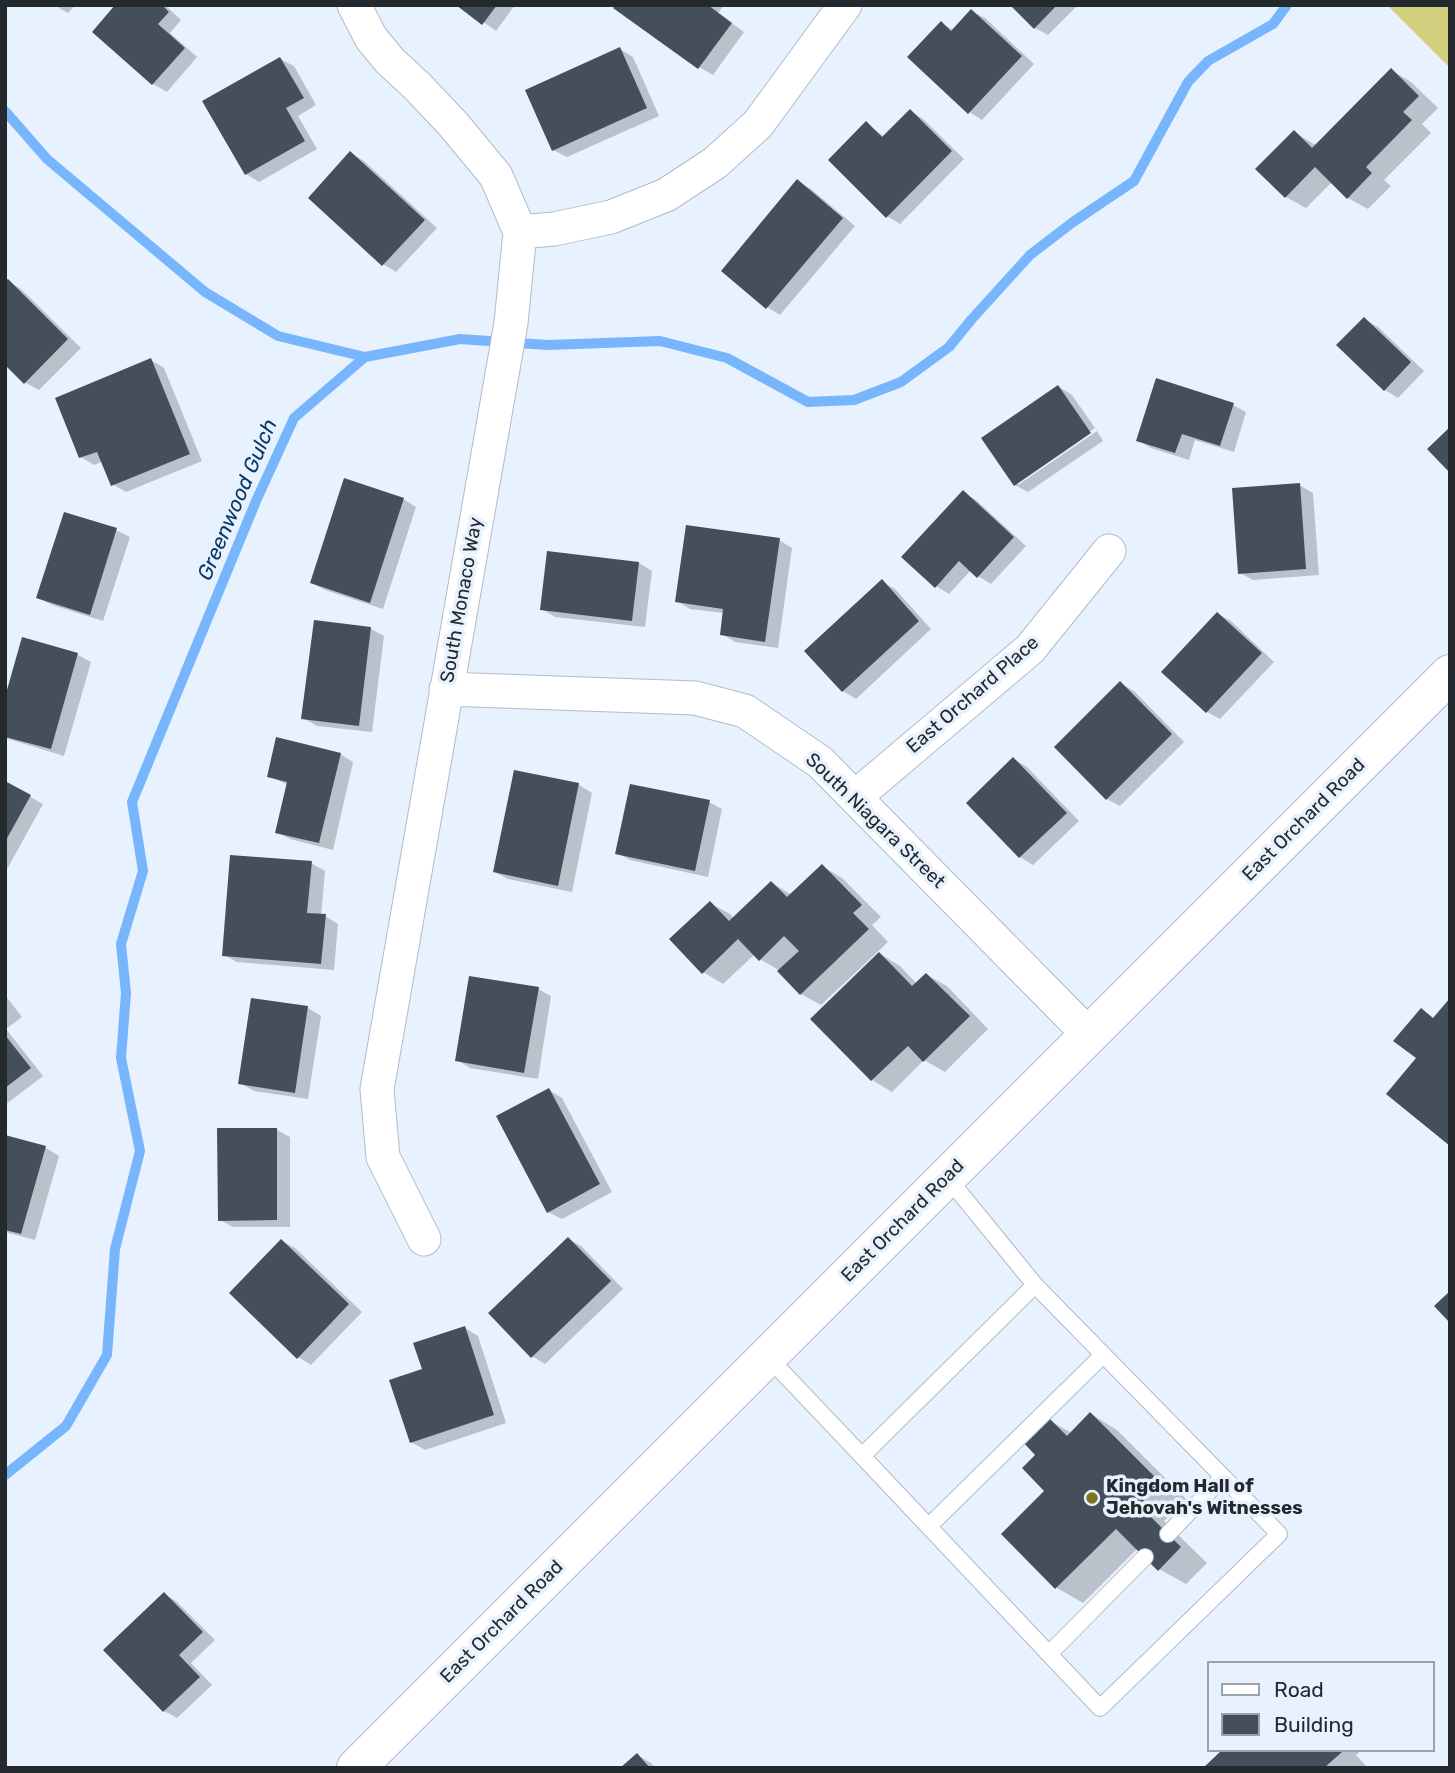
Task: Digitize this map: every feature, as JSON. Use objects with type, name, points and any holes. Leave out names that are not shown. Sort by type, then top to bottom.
[{"type":"main road","name":"East Orchard Road","points":[[356,1768],[1450,674]]},
{"type":"street","name":"South Monaco Way","points":[[354,5],[370,38],[453,124],[496,176],[520,232],[511,324],[377,1089],[383,1157],[424,1239]]},
{"type":"street","points":[[520,232],[554,229],[611,217],[666,195],[715,163],[758,124],[845,5]]},
{"type":"street","name":"East Orchard Place","points":[[855,797],[1030,649],[1109,551]]},
{"type":"street","name":"South Niagara Street","points":[[446,690],[695,698],[745,711],[820,762],[1089,1035]]},
{"type":"lane","points":[[768,1356],[1100,1708],[1279,1534],[1035,1286],[947,1177]]},
{"type":"lane","points":[[862,1456],[1035,1286]]},
{"type":"lane","points":[[929,1526],[1103,1355]]},
{"type":"lane","points":[[1168,1534],[1223,1477]]},
{"type":"lane","points":[[1049,1654],[1145,1557]]},
{"type":"shaded area","points":[[1387,5],[1450,5],[1450,68]]},
{"type":"building","points":[[115,5],[162,5],[169,12],[158,24],[185,48],[152,85],[92,32]]},
{"type":"building","points":[[456,5],[497,5],[482,25]]},
{"type":"building","points":[[616,5],[708,5],[732,23],[698,69],[613,8]]},
{"type":"building","points":[[1010,5],[1057,5],[1034,29]]},
{"type":"building","points":[[971,9],[1022,56],[968,114],[907,57],[941,21],[951,31]]},
{"type":"building","points":[[620,47],[647,108],[552,151],[525,90]]},
{"type":"building","points":[[280,57],[304,98],[286,108],[305,141],[245,175],[202,101]]},
{"type":"building","points":[[1391,68],[1419,96],[1403,112],[1412,120],[1366,167],[1372,173],[1347,199],[1315,167],[1285,198],[1255,169],[1294,130],[1312,148]]},
{"type":"building","points":[[910,109],[952,151],[886,218],[828,160],[866,121],[882,137]]},
{"type":"building","points":[[350,151],[425,220],[382,266],[308,198]]},
{"type":"building","points":[[797,179],[843,218],[766,309],[721,271]]},
{"type":"building","points":[[8,279],[68,339],[24,384],[5,365],[5,281]]},
{"type":"building","points":[[1364,317],[1411,362],[1384,391],[1336,345]]},
{"type":"building","points":[[151,358],[190,454],[111,486],[97,452],[79,458],[55,398]]},
{"type":"building","points":[[1156,378],[1234,403],[1220,446],[1182,434],[1175,453],[1136,441]]},
{"type":"building","points":[[1058,385],[1091,433],[1014,486],[981,438]]},
{"type":"building","points":[[1450,427],[1450,473],[1427,449]]},
{"type":"building","points":[[344,478],[404,498],[370,603],[310,583]]},
{"type":"building","points":[[1300,483],[1306,569],[1238,574],[1232,488]]},
{"type":"building","points":[[963,490],[1014,537],[977,578],[959,561],[935,588],[901,557]]},
{"type":"building","points":[[64,512],[117,528],[90,615],[36,598]]},
{"type":"building","points":[[686,525],[780,538],[765,642],[720,635],[723,609],[675,602]]},
{"type":"building","points":[[547,551],[639,562],[632,621],[540,610]]},
{"type":"building","points":[[882,579],[919,621],[842,692],[804,651]]},
{"type":"building","points":[[1217,612],[1262,653],[1206,713],[1161,672]]},
{"type":"building","points":[[314,620],[371,627],[359,726],[301,719]]},
{"type":"building","points":[[22,637],[78,653],[51,749],[5,737],[5,697]]},
{"type":"building","points":[[1120,681],[1172,734],[1106,800],[1054,747]]},
{"type":"building","points":[[276,737],[341,753],[319,843],[275,833],[287,782],[267,777]]},
{"type":"building","points":[[1013,757],[1067,813],[1019,858],[966,803]]},
{"type":"building","points":[[514,770],[579,783],[558,886],[493,872]]},
{"type":"building","points":[[5,781],[31,795],[5,842]]},
{"type":"building","points":[[630,784],[710,800],[695,871],[615,854]]},
{"type":"building","points":[[230,855],[312,861],[307,913],[326,914],[321,964],[222,956]]},
{"type":"building","points":[[822,864],[862,905],[853,913],[869,929],[800,995],[777,971],[799,951],[784,936],[759,961],[738,939],[702,974],[669,939],[710,901],[729,921],[771,881],[787,897]]},
{"type":"building","points":[[879,952],[912,986],[926,973],[970,1016],[923,1062],[908,1046],[871,1081],[810,1019]]},
{"type":"building","points":[[469,976],[539,987],[524,1073],[455,1061]]},
{"type":"building","points":[[251,998],[308,1006],[295,1093],[238,1084]]},
{"type":"building","points":[[1450,998],[1450,1146],[1386,1094],[1416,1058],[1393,1041],[1421,1008],[1433,1018]]},
{"type":"building","points":[[5,1035],[31,1068],[5,1088]]},
{"type":"building","points":[[549,1088],[600,1184],[547,1213],[496,1116]]},
{"type":"building","points":[[217,1128],[277,1128],[277,1220],[218,1221]]},
{"type":"building","points":[[5,1135],[46,1146],[21,1234],[5,1230]]},
{"type":"building","points":[[568,1237],[611,1281],[531,1358],[488,1313]]},
{"type":"building","points":[[281,1239],[349,1304],[297,1359],[229,1293]]},
{"type":"building","points":[[1450,1291],[1450,1323],[1434,1306]]},
{"type":"building","points":[[465,1326],[494,1415],[410,1443],[389,1380],[422,1369],[413,1343]]},
{"type":"building","name":"Kingdom Hall of Jehovah's Witnesses","points":[[1090,1412],[1161,1483],[1139,1505],[1181,1547],[1158,1571],[1116,1529],[1055,1589],[1001,1534],[1044,1491],[1022,1468],[1035,1455],[1023,1442],[1048,1417],[1067,1436]]},
{"type":"building","points":[[164,1592],[203,1632],[179,1655],[200,1677],[163,1712],[103,1650]]},
{"type":"building","points":[[1220,1752],[1342,1752],[1324,1768],[1203,1768]]},
{"type":"building","points":[[637,1753],[650,1768],[620,1768]]},
{"type":"waterway","name":"Greenwood Gulch","points":[[5,1475],[66,1426],[107,1355],[115,1249],[140,1151],[121,1058],[126,993],[121,944],[143,871],[132,802],[256,501],[294,418],[365,357],[460,339],[548,345],[660,341],[727,358],[808,402],[854,400],[901,382],[949,347],[1030,255],[1134,181],[1188,82],[1208,61],[1273,24],[1287,5]]},
{"type":"waterway","points":[[5,111],[47,159],[205,292],[278,336],[365,357]]},
{"type":"place","name":"Kingdom Hall of Jehovah's Witnesses","points":[[1092,1498]]}]
